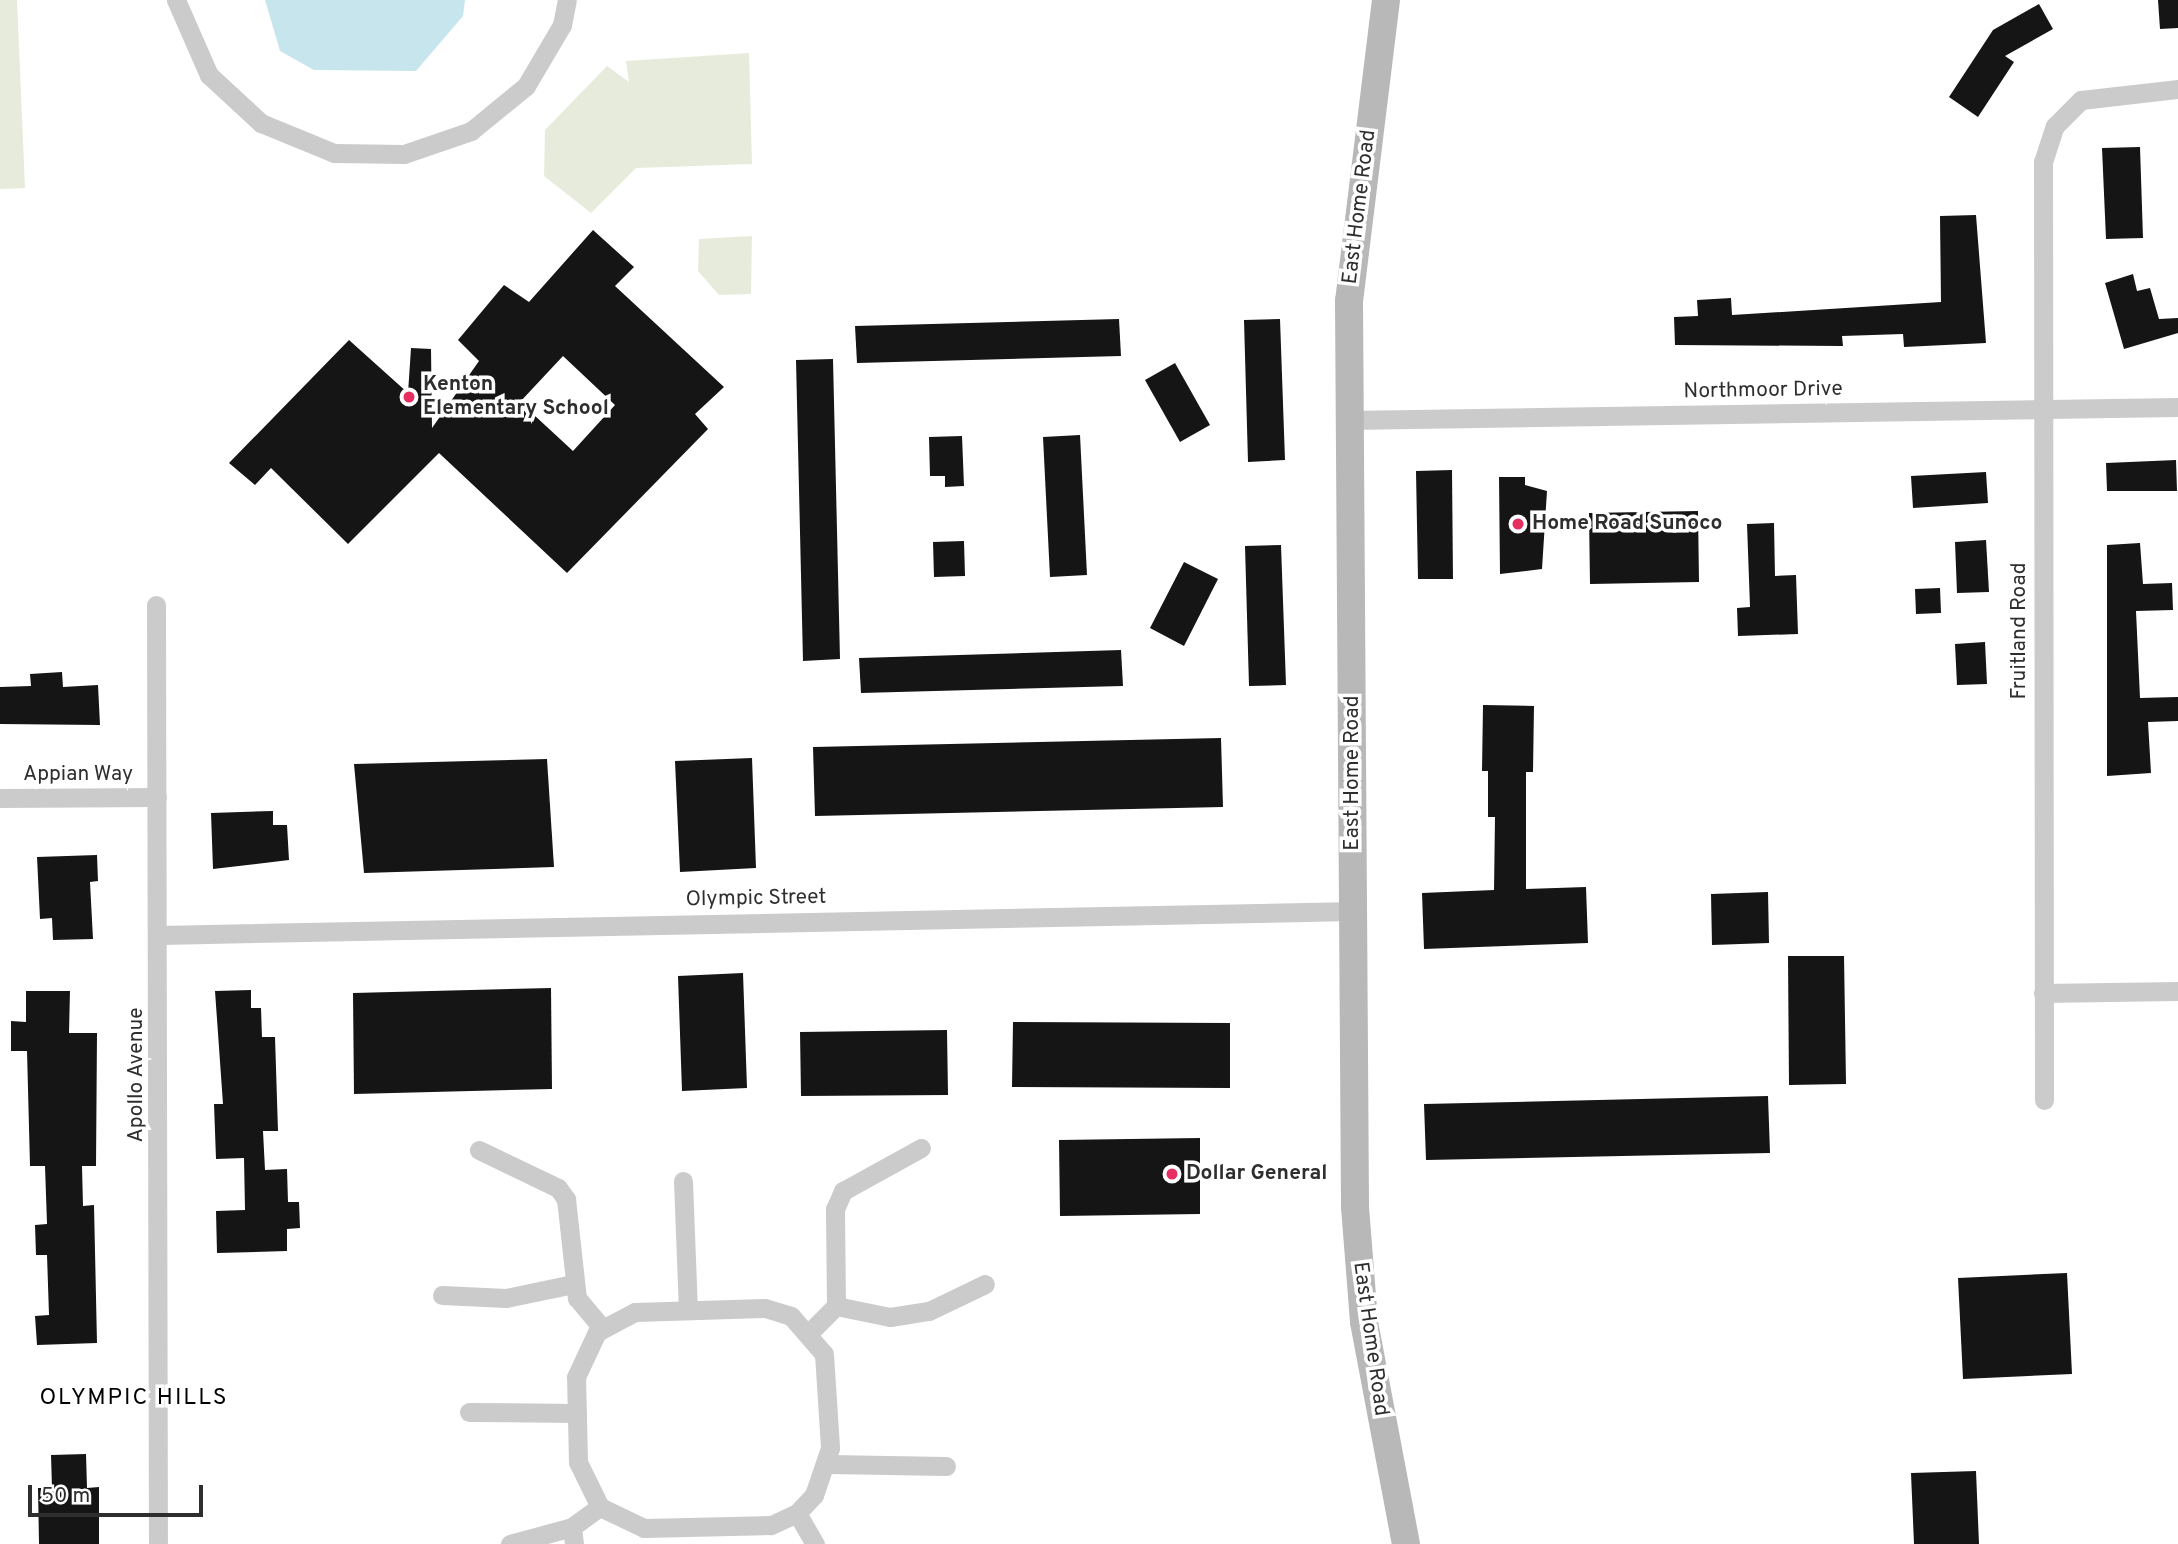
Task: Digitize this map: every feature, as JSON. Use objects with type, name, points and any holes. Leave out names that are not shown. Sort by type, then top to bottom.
[{"type":"street","points":[[176,0],[209,75],[261,123],[334,153],[404,154],[471,131],[526,86],[562,25],[567,0]]},
{"type":"street","name":"East Home Road","points":[[1386,0],[1353,240],[1349,419],[1355,1207],[1364,1322],[1406,1544]]},
{"type":"street","name":"Fruitland Road","points":[[2044,1100],[2043,162],[2055,126],[2081,100],[2178,89]]},
{"type":"street","name":"Northmoor Drive","points":[[1349,419],[2178,407]]},
{"type":"street","name":"Apollo Avenue","points":[[156,605],[160,935],[158,1544]]},
{"type":"street","name":"Appian Way","points":[[0,798],[157,797]]},
{"type":"street","name":"Olympic Street","points":[[160,935],[1353,911]]},
{"type":"street","points":[[2043,993],[2178,991]]},
{"type":"street","points":[[810,1332],[836,1306],[835,1209],[843,1191],[921,1148]]},
{"type":"street","points":[[479,1150],[558,1188],[566,1199],[573,1284],[577,1298],[602,1328]]},
{"type":"street","points":[[683,1181],[688,1310]]},
{"type":"street","points":[[442,1295],[506,1297],[573,1284]]},
{"type":"street","points":[[836,1306],[890,1317],[929,1311],[985,1284]]},
{"type":"street","points":[[765,1308],[791,1316],[810,1332],[829,1380],[828,1464],[797,1513],[771,1525],[701,1536],[644,1528],[600,1507],[578,1462],[577,1413],[583,1352],[602,1328],[635,1312],[688,1310],[765,1308]]},
{"type":"street","points":[[470,1412],[577,1413]]},
{"type":"street","points":[[828,1464],[946,1466]]},
{"type":"street","points":[[510,1544],[573,1535],[600,1507]]},
{"type":"street","points":[[797,1513],[816,1544]]},
{"type":"green space","points":[[0,0],[17,0],[25,188],[0,189]]},
{"type":"green space","points":[[749,53],[752,164],[636,168],[591,213],[544,176],[545,130],[607,66],[629,82],[626,61]]},
{"type":"green space","points":[[752,236],[751,294],[719,295],[698,271],[699,239]]},
{"type":"water","points":[[265,0],[465,0],[463,16],[416,71],[314,70],[280,51]]},
{"type":"building","points":[[2158,0],[2178,0],[2178,28],[2160,29]]},
{"type":"building","points":[[2039,4],[2053,29],[2005,56],[2014,62],[1978,117],[1949,97],[1993,30]]},
{"type":"building","points":[[2140,147],[2143,238],[2106,239],[2102,148]]},
{"type":"building","points":[[1976,215],[1986,343],[1904,347],[1903,334],[1842,336],[1843,346],[1675,345],[1674,317],[1698,316],[1697,300],[1731,298],[1732,315],[1941,302],[1940,216]]},
{"type":"building","name":"Kenton Elementary School","points":[[593,230],[634,267],[615,286],[724,387],[695,414],[708,429],[567,573],[439,453],[348,544],[271,468],[255,485],[229,463],[349,340],[408,393],[411,348],[431,349],[432,428],[479,361],[458,340],[504,285],[529,302]],"holes":[[[563,356],[615,405],[573,451],[520,402]]]},
{"type":"building","points":[[2133,274],[2137,291],[2150,288],[2159,319],[2178,318],[2178,333],[2124,349],[2105,283]]},
{"type":"building","points":[[1119,319],[1121,356],[857,363],[855,326]]},
{"type":"building","points":[[1280,319],[1285,460],[1248,462],[1244,320]]},
{"type":"building","points":[[833,359],[840,659],[803,661],[796,360]]},
{"type":"building","points":[[1175,363],[1210,425],[1180,442],[1145,380]]},
{"type":"building","points":[[1080,435],[1087,575],[1050,577],[1043,437]]},
{"type":"building","points":[[962,436],[964,486],[945,487],[945,476],[930,476],[929,437]]},
{"type":"building","points":[[2176,460],[2177,491],[2107,491],[2106,463]]},
{"type":"building","points":[[1452,470],[1453,579],[1418,579],[1416,471]]},
{"type":"building","points":[[1986,472],[1988,503],[1913,508],[1911,476]]},
{"type":"building","points":[[1499,477],[1525,477],[1525,485],[1547,491],[1542,569],[1500,574]]},
{"type":"building","points":[[1698,511],[1699,582],[1590,584],[1589,513]]},
{"type":"building","points":[[1774,523],[1775,576],[1796,575],[1798,634],[1738,636],[1737,608],[1750,607],[1747,524]]},
{"type":"building","points":[[1986,540],[1989,592],[1957,593],[1955,542]]},
{"type":"building","points":[[964,541],[965,576],[934,577],[933,542]]},
{"type":"building","points":[[2140,543],[2143,584],[2172,583],[2173,610],[2136,611],[2140,698],[2178,697],[2178,721],[2148,722],[2151,773],[2107,776],[2107,545]]},
{"type":"building","points":[[1281,545],[1286,685],[1249,686],[1245,546]]},
{"type":"building","points":[[1184,562],[1218,579],[1184,646],[1150,628]]},
{"type":"building","points":[[1940,588],[1941,613],[1916,614],[1915,589]]},
{"type":"building","points":[[1985,642],[1987,684],[1957,685],[1955,644]]},
{"type":"building","points":[[1121,650],[1123,686],[861,693],[859,658]]},
{"type":"building","points":[[62,672],[63,687],[98,685],[100,725],[0,724],[0,687],[31,686],[30,674]]},
{"type":"building","points":[[1483,705],[1534,706],[1533,772],[1526,772],[1526,889],[1586,887],[1588,943],[1424,949],[1422,893],[1494,890],[1495,817],[1488,817],[1488,771],[1482,771]]},
{"type":"building","points":[[1221,738],[1223,807],[815,816],[813,747]]},
{"type":"building","points":[[752,758],[756,868],[680,872],[675,761]]},
{"type":"building","points":[[547,759],[554,867],[364,873],[354,764]]},
{"type":"building","points":[[273,811],[273,825],[287,825],[289,860],[213,869],[211,813]]},
{"type":"building","points":[[97,855],[98,881],[90,882],[93,939],[53,940],[52,918],[40,919],[37,857]]},
{"type":"building","points":[[1768,892],[1769,943],[1712,945],[1711,894]]},
{"type":"building","points":[[1788,956],[1844,956],[1846,1084],[1789,1085]]},
{"type":"building","points":[[743,973],[747,1088],[682,1091],[678,976]]},
{"type":"building","points":[[551,988],[552,1089],[354,1094],[353,993]]},
{"type":"building","points":[[251,990],[251,1008],[261,1008],[262,1037],[275,1037],[278,1131],[263,1131],[265,1170],[287,1169],[288,1202],[299,1202],[300,1228],[287,1229],[287,1251],[217,1253],[216,1211],[245,1210],[244,1158],[216,1159],[214,1104],[223,1104],[215,991]]},
{"type":"building","points":[[26,991],[70,991],[69,1033],[97,1033],[96,1166],[82,1166],[83,1206],[94,1205],[97,1343],[37,1345],[35,1316],[49,1315],[47,1255],[36,1255],[35,1225],[47,1224],[45,1166],[30,1166],[27,1051],[11,1051],[11,1021],[26,1022]]},
{"type":"building","points":[[1013,1022],[1230,1023],[1230,1088],[1012,1087]]},
{"type":"building","points":[[947,1030],[948,1095],[801,1096],[800,1032]]},
{"type":"building","points":[[1768,1096],[1770,1153],[1426,1160],[1424,1104]]},
{"type":"building","points":[[1200,1138],[1200,1214],[1060,1216],[1059,1140]]},
{"type":"building","points":[[2067,1273],[2072,1374],[1963,1379],[1958,1278]]},
{"type":"building","points":[[86,1454],[87,1488],[99,1487],[99,1544],[39,1544],[38,1488],[52,1488],[51,1455]]},
{"type":"building","points":[[1976,1471],[1979,1544],[1914,1544],[1911,1473]]},
{"type":"place","name":"Kenton Elementary School","points":[[409,397]]},
{"type":"place","name":"Home Road Sunoco","points":[[1518,524]]},
{"type":"place","name":"Dollar General","points":[[1172,1174]]},
{"type":"district","name":"OLYMPIC HILLS","points":[[134,1399]]}]
